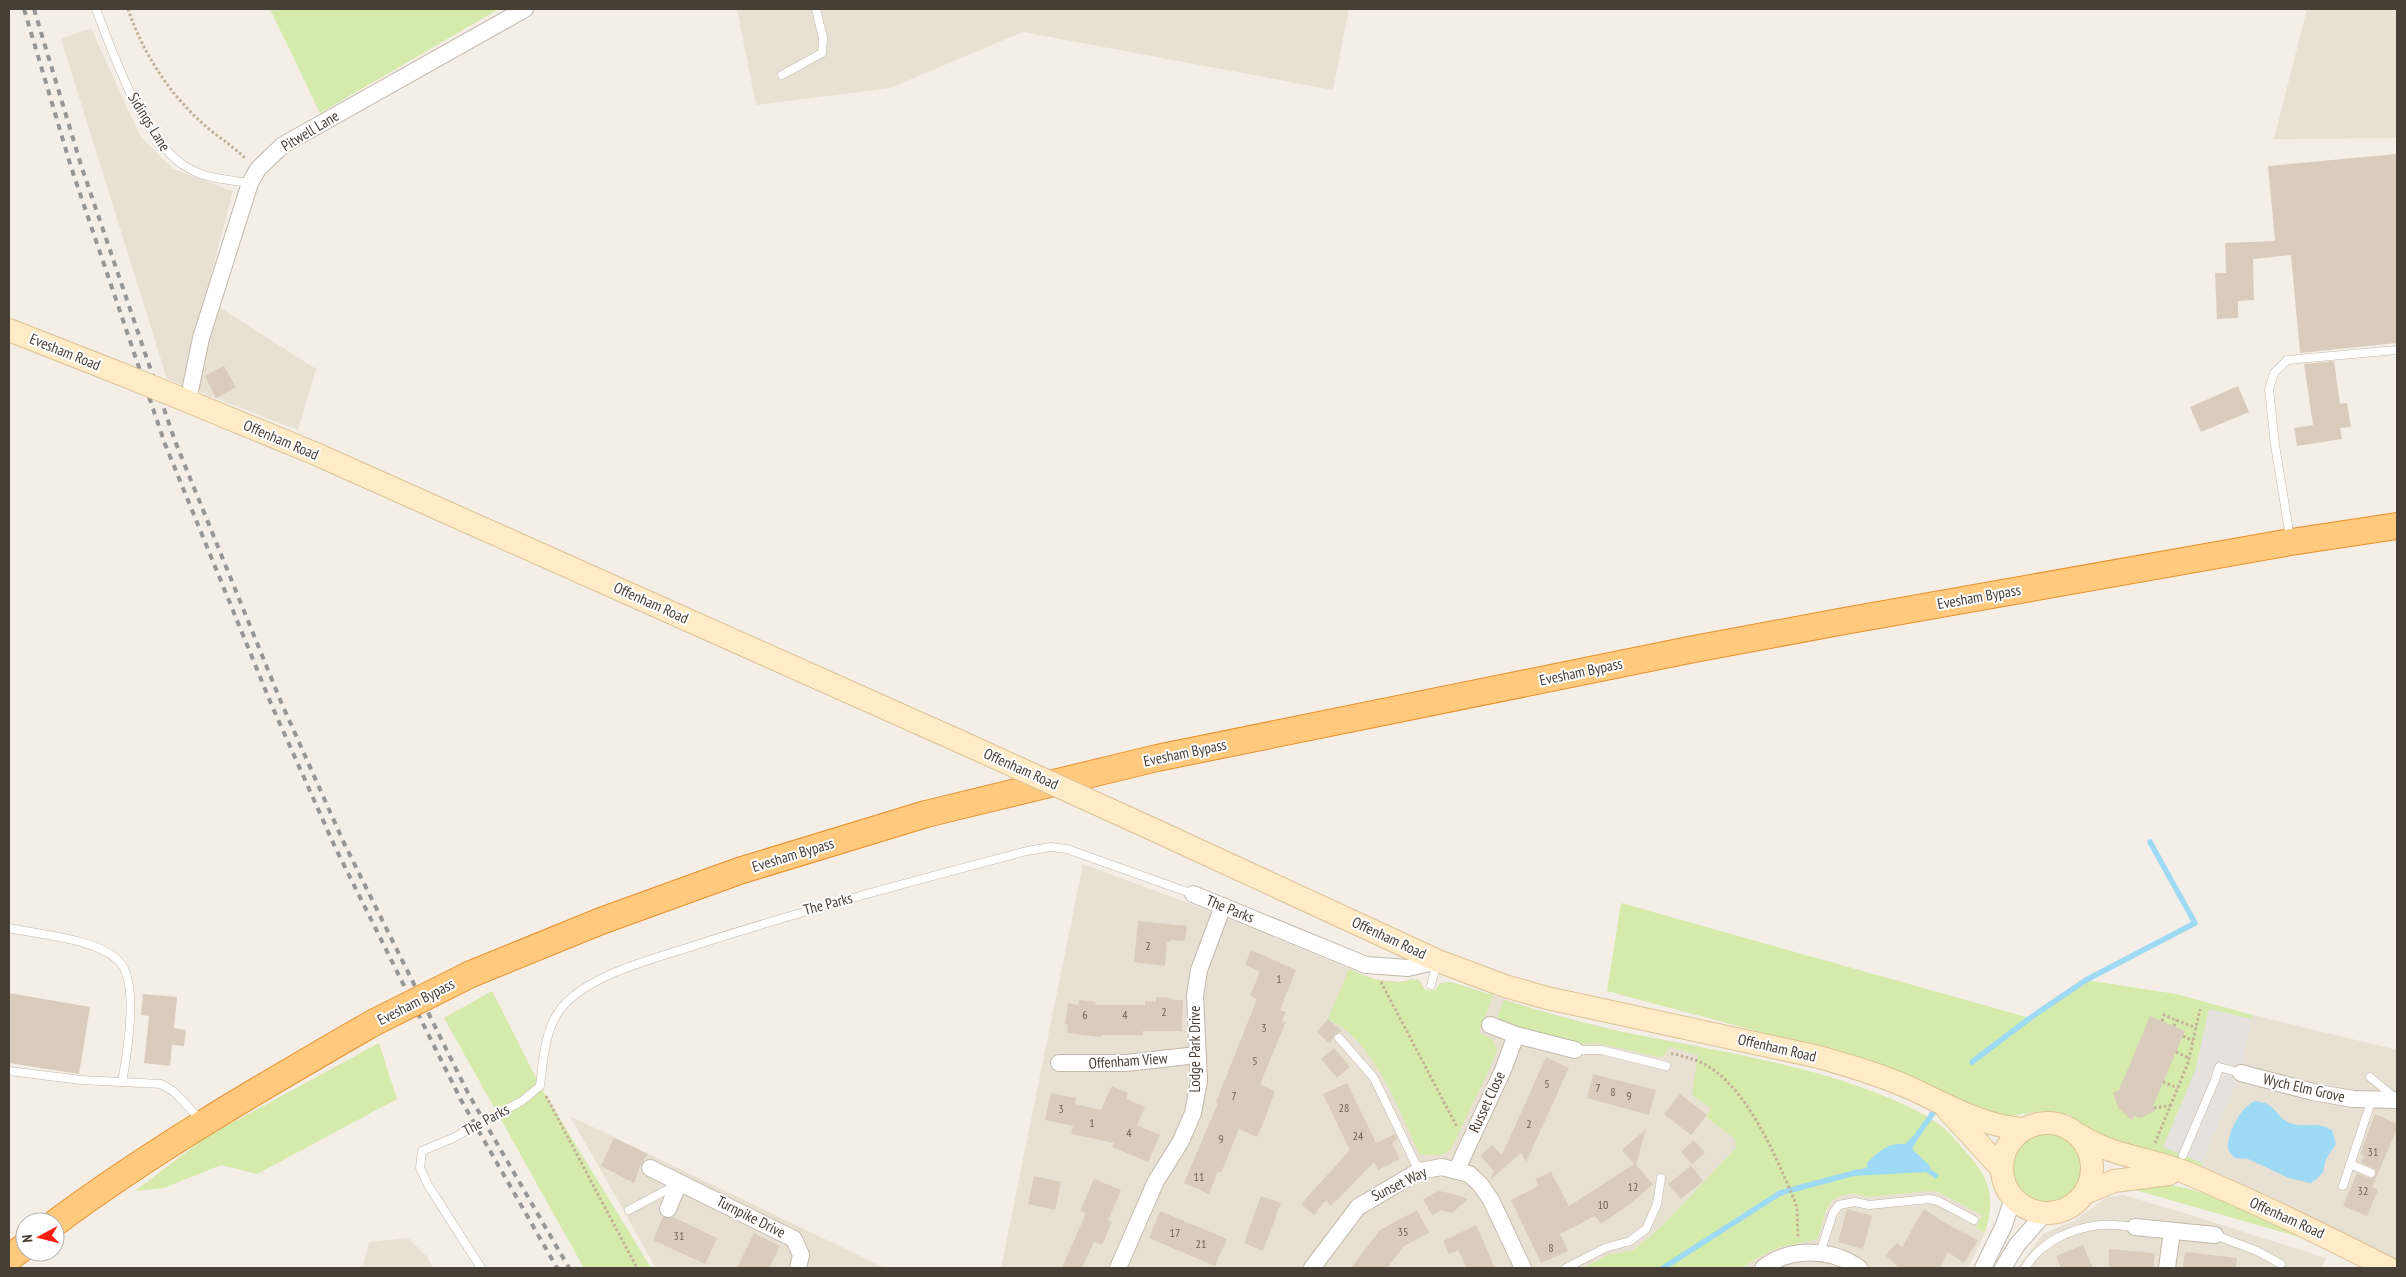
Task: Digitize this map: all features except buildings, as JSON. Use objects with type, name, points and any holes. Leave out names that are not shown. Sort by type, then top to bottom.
[{"type":"highway","name":"Evesham Bypass","points":[[65,1216],[102,1188],[203,1122],[373,1023],[471,974],[601,921],[739,871],[926,814],[1157,758],[1688,650],[2291,542],[2397,526]]},
{"type":"main road","name":"Evesham Road","points":[[9,330],[121,374]]},
{"type":"main road","name":"Offenham Road","points":[[121,374],[316,454],[961,742],[1438,960],[1505,986],[1547,998],[1819,1057],[1872,1074],[1980,1120],[2005,1128],[2023,1129]]},
{"type":"main road","name":"Offenham Road","points":[[1941,1103],[2001,1168]]},
{"type":"main road","points":[[2052,1122],[2067,1126],[2079,1135],[2088,1148],[2093,1163],[2092,1179],[2085,1193],[2068,1209],[2045,1214],[2033,1211],[2013,1198],[2007,1189],[2001,1168],[2004,1153],[2011,1139],[2023,1129],[2037,1123],[2052,1122]]},
{"type":"main road","name":"Offenham Road","points":[[2079,1135],[2108,1151],[2147,1162],[2184,1164],[2388,1268]]},
{"type":"main road","name":"Offenham Road","points":[[2085,1193],[2114,1181],[2184,1164]]},
{"type":"street","name":"Pitwell Lane","points":[[184,399],[201,338],[254,176],[283,145],[525,9]]},
{"type":"street","name":"The Parks","points":[[1193,894],[1373,966],[1408,968],[1438,960]]},
{"type":"street","name":"Lodge Park Drive","points":[[1118,1268],[1156,1181],[1181,1141],[1193,1113],[1199,1081],[1195,996],[1199,970],[1223,906]]},
{"type":"street","points":[[1490,1025],[1516,1035],[1575,1050]]},
{"type":"street","name":"Russet Close","points":[[1456,1169],[1503,1070],[1516,1035]]},
{"type":"street","name":"Offenham View","points":[[1059,1063],[1126,1063],[1197,1055]]},
{"type":"street","name":"Wych Elm Grove","points":[[2240,1073],[2313,1092],[2353,1099],[2397,1100]]},
{"type":"street","name":"Sunset Way","points":[[1312,1268],[1358,1207],[1419,1171],[1442,1167],[1456,1169]]},
{"type":"street","name":"Turnpike Drive","points":[[650,1168],[794,1239],[801,1255],[798,1268]]},
{"type":"street","points":[[1456,1169],[1469,1174],[1483,1189],[1510,1237],[1523,1268]]},
{"type":"street","points":[[668,1209],[679,1183]]},
{"type":"street","points":[[1983,1268],[2004,1225],[2013,1198]]},
{"type":"street","points":[[2003,1268],[2017,1245],[2045,1214]]},
{"type":"street","points":[[2136,1227],[2215,1236]]},
{"type":"street","points":[[2167,1268],[2172,1231]]},
{"type":"street","points":[[1763,1268],[1784,1257],[1799,1253],[1820,1253],[1836,1256],[1859,1268]]},
{"type":"lane","name":"Sidings Lane","points":[[96,9],[120,73],[138,108],[171,156],[190,170],[217,178],[254,176]]},
{"type":"lane","points":[[782,75],[822,53],[823,38],[816,9]]},
{"type":"lane","points":[[2291,542],[2275,445],[2269,389],[2274,373],[2287,360],[2397,350]]},
{"type":"lane","name":"The Parks","points":[[482,1268],[428,1185],[420,1168],[422,1151],[453,1138],[503,1111],[522,1100],[540,1086],[550,1030],[564,1004],[591,984],[643,962],[806,910],[1027,851],[1050,847],[1084,854],[1193,894]]},
{"type":"lane","points":[[9,928],[93,945],[119,961],[129,985],[130,1031],[122,1082]]},
{"type":"lane","points":[[1431,985],[1438,960]]},
{"type":"lane","points":[[1339,1038],[1374,1078],[1419,1171]]},
{"type":"lane","points":[[1575,1050],[1601,1050],[1666,1066]]},
{"type":"lane","points":[[2184,1164],[2219,1068],[2240,1073]]},
{"type":"lane","points":[[9,1071],[81,1080],[161,1084],[174,1091],[203,1122]]},
{"type":"lane","points":[[2370,1077],[2397,1100]]},
{"type":"lane","points":[[2343,1186],[2372,1099]]},
{"type":"lane","points":[[2350,1164],[2371,1173]]},
{"type":"lane","points":[[1566,1268],[1605,1248],[1630,1241],[1646,1229],[1657,1204],[1661,1178]]},
{"type":"lane","points":[[629,1210],[679,1183]]},
{"type":"lane","points":[[1820,1253],[1833,1213],[1839,1206],[1846,1203],[1855,1202],[1868,1205],[1929,1199],[1938,1201],[1974,1220]]},
{"type":"lane","points":[[2025,1268],[2043,1248],[2065,1234],[2102,1224],[2136,1227]]},
{"type":"lane","points":[[2215,1236],[2257,1251],[2280,1264]]},
{"type":"path","points":[[128,9],[134,27],[152,62],[175,95],[211,130],[232,144],[254,176]]},
{"type":"path","points":[[1373,966],[1467,1146]]},
{"type":"path","points":[[2147,1162],[2172,1106],[2190,1058],[2200,1009]]},
{"type":"path","points":[[2162,1021],[2164,1015],[2196,1028]]},
{"type":"path","points":[[2174,1026],[2177,1020]]},
{"type":"path","points":[[2183,1036],[2193,1041]]},
{"type":"path","points":[[2176,1052],[2190,1058]]},
{"type":"path","points":[[1666,1066],[1672,1053],[1698,1060],[1717,1073],[1734,1090],[1766,1137],[1794,1198],[1797,1208],[1799,1253]]},
{"type":"path","points":[[2163,1082],[2178,1088]]},
{"type":"path","points":[[540,1086],[637,1268]]},
{"type":"path","points":[[2154,1108],[2172,1106]]},
{"type":"shaded area","points":[[737,9],[1349,9],[1333,90],[1023,32],[890,88],[756,105]]},
{"type":"shaded area","points":[[2307,9],[2397,9],[2397,138],[2274,139]]},
{"type":"shaded area","points":[[91,28],[140,136],[173,169],[233,191],[205,298],[316,369],[298,430],[167,379],[61,39]]},
{"type":"shaded area","points":[[1083,864],[1199,907],[1375,979],[1401,982],[1413,978],[1419,980],[1425,990],[1434,991],[1440,983],[1451,982],[1544,1012],[1631,1034],[1700,1046],[1697,1063],[1711,1108],[1706,1117],[1735,1139],[1737,1148],[1661,1227],[1632,1251],[1610,1254],[1583,1268],[1001,1268]]},
{"type":"shaded area","points":[[2209,1009],[2252,1019],[2241,1073],[2202,1163],[2163,1147],[2195,1071]]},
{"type":"shaded area","points":[[2253,1015],[2397,1050],[2397,1264],[2200,1169],[2241,1073]]},
{"type":"shaded area","points":[[570,1116],[885,1268],[656,1268]]},
{"type":"shaded area","points":[[1929,1190],[1938,1192],[1982,1215],[1976,1228],[1985,1233],[1968,1268],[1742,1268],[1778,1248],[1817,1239],[1826,1210],[1833,1200],[1843,1195],[1855,1194],[1869,1197]]},
{"type":"shaded area","points":[[2123,1195],[2326,1258],[2322,1268],[2017,1268],[2043,1234],[2075,1220],[2108,1197]]},
{"type":"shaded area","points":[[408,1238],[427,1257],[433,1268],[363,1268],[369,1242]]},
{"type":"green space","points":[[270,9],[499,9],[320,113]]},
{"type":"green space","points":[[1621,903],[2030,1018],[2086,980],[2176,994],[2253,1015],[2241,1073],[2200,1169],[2098,1137],[2069,1114],[2044,1111],[2003,1117],[1809,1045],[1607,991]]},
{"type":"green space","points":[[1349,969],[1379,980],[1399,982],[1419,980],[1425,990],[1435,991],[1440,983],[1451,982],[1493,995],[1479,1033],[1492,1039],[1497,1049],[1494,1059],[1451,1149],[1442,1155],[1420,1155],[1390,1090],[1371,1058],[1348,1032],[1328,1019]]},
{"type":"green space","points":[[492,991],[540,1086],[651,1268],[584,1268],[444,1018]]},
{"type":"green space","points":[[1504,1000],[1597,1026],[1752,1058],[1814,1073],[1874,1092],[1912,1108],[1947,1131],[1980,1170],[1985,1179],[1990,1198],[1990,1209],[1985,1233],[1976,1228],[1982,1215],[1938,1192],[1929,1191],[1869,1197],[1855,1194],[1843,1195],[1833,1200],[1826,1210],[1818,1239],[1778,1248],[1742,1268],[1583,1268],[1610,1254],[1632,1251],[1661,1227],[1736,1148],[1735,1139],[1706,1117],[1711,1108],[1692,1095],[1698,1055],[1669,1047],[1664,1056],[1659,1057],[1597,1043],[1581,1044],[1523,1029],[1497,1018]]},
{"type":"green space","points":[[379,1043],[397,1099],[257,1174],[221,1165],[164,1188],[135,1191],[206,1137]]},
{"type":"green space","points":[[2054,1133],[2067,1139],[2076,1148],[2080,1154],[2082,1168],[2080,1182],[2072,1193],[2061,1201],[2040,1203],[2033,1201],[2022,1193],[2014,1182],[2012,1161],[2014,1154],[2022,1143],[2033,1135]]},
{"type":"green space","points":[[2163,1184],[2202,1193],[2240,1206],[2313,1241],[2125,1187]]},
{"type":"water","points":[[2255,1101],[2268,1104],[2290,1123],[2296,1125],[2315,1125],[2332,1130],[2336,1144],[2326,1159],[2323,1172],[2317,1179],[2310,1183],[2289,1178],[2248,1159],[2235,1158],[2231,1154],[2228,1145],[2233,1126],[2245,1108]]},
{"type":"water","points":[[1912,1137],[1917,1140],[1912,1149],[1930,1166],[1930,1169],[1939,1175],[1936,1179],[1926,1172],[1853,1176],[1852,1172],[1867,1167],[1867,1163],[1875,1155],[1888,1146],[1905,1144]]},
{"type":"waterway","points":[[1972,1062],[2030,1018],[2086,980],[2195,923],[2150,842]]},
{"type":"waterway","points":[[1911,1144],[1938,1106]]},
{"type":"waterway","points":[[1663,1268],[1780,1193],[1858,1172]]},
{"type":"railway","points":[[24,9],[71,167],[165,444],[272,706],[335,847],[461,1100],[557,1268]]},
{"type":"railway","points":[[34,9],[81,165],[175,441],[281,702],[344,843],[469,1095],[569,1268]]}]
